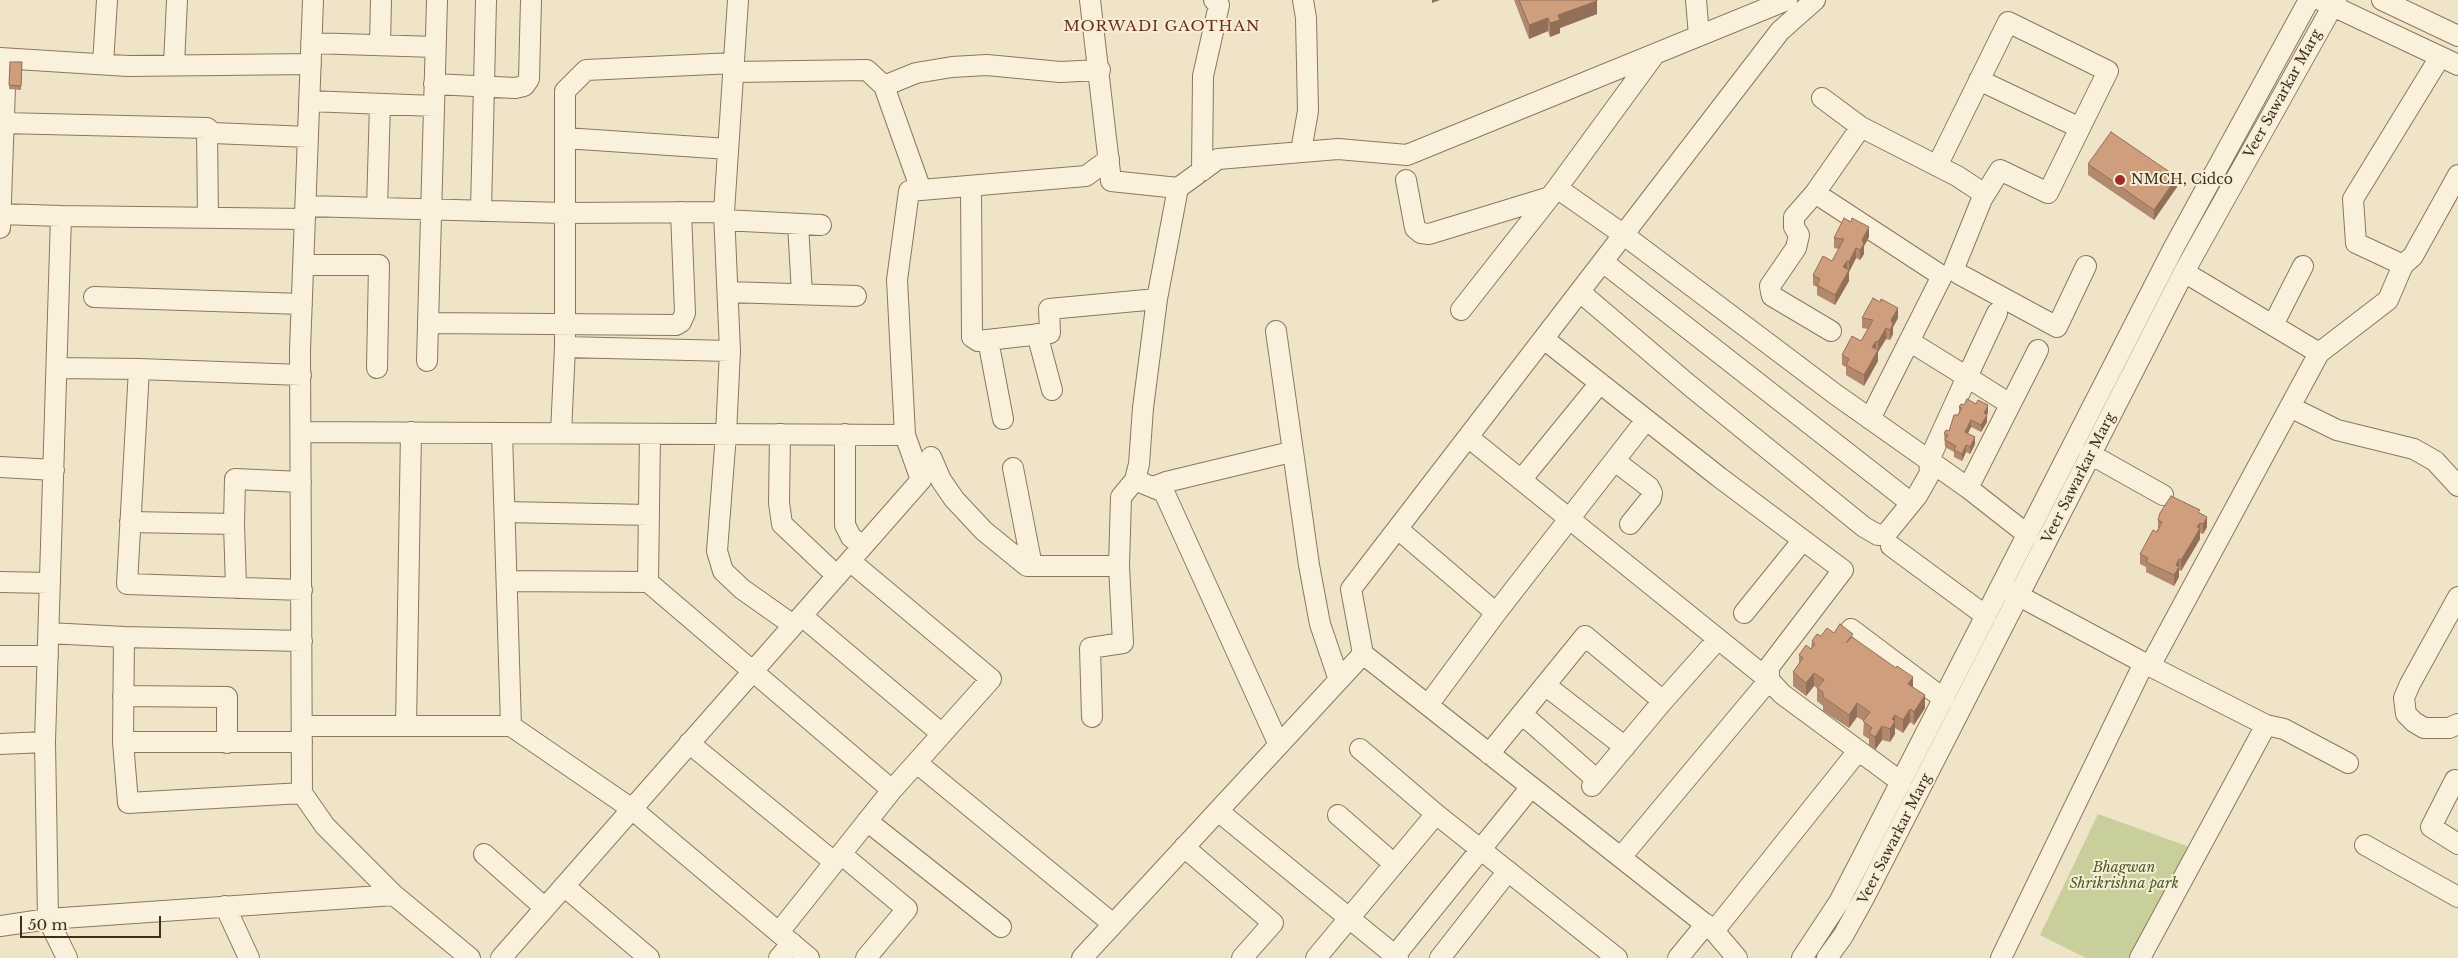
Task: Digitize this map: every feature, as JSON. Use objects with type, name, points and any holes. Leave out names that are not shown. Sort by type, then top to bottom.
[{"type":"street","points":[[103,64],[107,0]]},
{"type":"street","points":[[174,65],[176,0]]},
{"type":"street","points":[[313,0],[301,376],[302,794],[325,826],[394,895],[470,958]]},
{"type":"street","points":[[380,45],[381,0]]},
{"type":"street","points":[[427,362],[437,0]]},
{"type":"street","points":[[481,211],[486,0]]},
{"type":"street","points":[[434,84],[515,88],[524,86],[529,79],[531,0]]},
{"type":"street","points":[[738,0],[724,216],[730,351],[717,551],[723,571],[742,589],[798,620],[942,734]]},
{"type":"street","points":[[1090,0],[1100,70],[1111,181],[1178,188],[1218,159],[1338,149],[1407,155],[1787,0]]},
{"type":"street","points":[[1202,171],[1204,76],[1219,5],[1214,0]]},
{"type":"street","points":[[1300,151],[1308,111],[1306,18],[1303,0]]},
{"type":"street","points":[[1696,0],[1699,36]]},
{"type":"street","points":[[1737,958],[1710,928],[1363,654],[1352,589],[1780,31],[1815,0]]},
{"type":"street","name":"Veer Sawarkar Marg","points":[[1802,958],[1839,902],[2208,186],[2309,0]]},
{"type":"street","points":[[2382,0],[2458,36]]},
{"type":"street","points":[[2329,2],[2458,65]]},
{"type":"street","name":"Veer Sawarkar Marg","points":[[1827,958],[1843,936],[1864,898],[2184,272],[2329,2]]},
{"type":"street","points":[[1937,166],[2008,22],[2108,71],[2048,192],[2000,170],[1982,200],[1954,268],[1959,274],[2057,327],[2086,266]]},
{"type":"street","points":[[311,44],[435,47]]},
{"type":"street","points":[[1462,310],[1554,193],[1655,54]]},
{"type":"street","points":[[2403,265],[2356,243],[2353,199],[2440,57]]},
{"type":"street","points":[[0,228],[4,123],[3,58],[103,64],[311,64]]},
{"type":"street","points":[[884,86],[916,74],[952,67],[987,65],[1060,72],[1100,70]]},
{"type":"street","points":[[561,433],[565,347],[565,91],[586,70],[734,68],[867,70],[884,86],[921,190]]},
{"type":"street","points":[[1979,80],[2080,128]]},
{"type":"street","points":[[1822,98],[1861,127],[1980,190],[1982,200]]},
{"type":"street","points":[[309,101],[434,106]]},
{"type":"street","points":[[377,208],[380,104]]},
{"type":"street","points":[[4,123],[207,128],[213,133],[308,136]]},
{"type":"street","points":[[1831,331],[1772,296],[1770,286],[1796,248],[1799,235],[1794,226],[1794,217],[1815,193],[1861,127]]},
{"type":"street","points":[[207,128],[208,218]]},
{"type":"street","points":[[565,138],[728,149]]},
{"type":"street","points":[[501,958],[921,480],[905,435],[897,280],[909,191],[1086,176],[1109,159]]},
{"type":"street","points":[[2001,958],[2147,664],[2319,353],[2388,300],[2403,265],[2413,256],[2458,175]]},
{"type":"street","points":[[1406,180],[1415,228],[1421,233],[1429,234],[1554,193],[1624,235],[1870,419],[1968,488],[2028,535]]},
{"type":"street","points":[[971,186],[972,337],[978,341],[1050,333],[1049,309],[1157,299]]},
{"type":"street","points":[[2208,186],[2225,196]]},
{"type":"street","points":[[1092,718],[1090,648],[1123,643],[1119,566],[1121,497],[1135,480],[1139,464],[1143,408],[1157,299],[1178,188]]},
{"type":"street","points":[[1815,193],[1942,276],[1870,419]]},
{"type":"street","points":[[0,214],[208,218],[377,208],[564,213],[680,212],[820,225]]},
{"type":"street","points":[[428,323],[676,325],[681,322],[684,314],[680,212]]},
{"type":"street","points":[[61,216],[45,742],[48,919],[67,958]]},
{"type":"street","points":[[798,224],[802,294]]},
{"type":"street","points":[[1603,262],[1911,503]]},
{"type":"street","points":[[304,265],[379,265],[377,368]]},
{"type":"street","points":[[2273,324],[2303,266]]},
{"type":"street","points":[[2184,272],[2319,353]]},
{"type":"street","points":[[728,292],[856,296]]},
{"type":"street","points":[[1580,292],[1689,385],[1864,527],[1878,535],[1886,534],[1911,503],[1930,473],[1929,460],[1996,313]]},
{"type":"street","points":[[94,298],[302,304]]},
{"type":"street","points":[[1276,331],[1291,452],[1320,624],[1339,680]]},
{"type":"street","points":[[1037,334],[1052,390]]},
{"type":"street","points":[[1544,339],[1646,420],[1843,570],[1769,667],[1769,680],[1621,857]]},
{"type":"street","points":[[988,340],[1003,419]]},
{"type":"street","points":[[1909,341],[2010,404]]},
{"type":"street","points":[[565,347],[730,351]]},
{"type":"street","points":[[1968,488],[2038,350]]},
{"type":"street","points":[[57,368],[139,368],[301,376]]},
{"type":"street","points":[[139,368],[127,584],[302,590]]},
{"type":"street","points":[[1522,480],[1600,383]]},
{"type":"street","points":[[2290,408],[2337,430],[2414,449],[2435,461],[2458,486]]},
{"type":"street","points":[[1428,706],[1496,613],[1646,420]]},
{"type":"street","points":[[301,432],[905,435]]},
{"type":"street","points":[[406,726],[411,432]]},
{"type":"street","points":[[502,433],[511,726]]},
{"type":"street","points":[[648,582],[650,434]]},
{"type":"street","points":[[780,434],[779,503],[782,524],[837,576]]},
{"type":"street","points":[[783,944],[838,858],[892,790],[991,679],[856,553],[845,525],[845,434]]},
{"type":"street","points":[[1468,437],[1769,680],[1782,694],[1901,782]]},
{"type":"street","points":[[1154,487],[1166,482],[1291,452]]},
{"type":"street","points":[[2090,454],[2163,495]]},
{"type":"street","points":[[931,457],[941,480],[954,499],[984,530],[1027,566],[1119,566]]},
{"type":"street","points":[[1615,462],[1649,487],[1652,493],[1651,498],[1630,524]]},
{"type":"street","points":[[0,467],[54,470]]},
{"type":"street","points":[[1013,468],[1032,566]]},
{"type":"street","points":[[236,588],[234,524],[236,480],[301,482]]},
{"type":"street","points":[[1135,480],[1164,492],[1279,745]]},
{"type":"street","points":[[505,512],[649,515]]},
{"type":"street","points":[[130,522],[234,524]]},
{"type":"street","points":[[1398,529],[1496,613]]},
{"type":"street","points":[[1744,613],[1803,540]]},
{"type":"street","points":[[1891,546],[1986,616]]},
{"type":"street","points":[[507,580],[648,582],[892,790]]},
{"type":"street","points":[[0,582],[50,583]]},
{"type":"street","points":[[2001,586],[2266,725],[2284,729],[2348,763]]},
{"type":"street","points":[[2458,597],[2404,698],[2406,714],[2424,728],[2449,728],[2458,724]]},
{"type":"street","points":[[1852,629],[1944,699]]},
{"type":"street","points":[[49,633],[124,637],[302,641]]},
{"type":"street","points":[[1490,754],[1585,636],[1663,701]]},
{"type":"street","points":[[124,637],[123,742],[128,803],[302,794]]},
{"type":"street","points":[[1522,714],[1595,783],[1663,701],[1718,639]]},
{"type":"street","points":[[1087,956],[1113,924],[1363,654]]},
{"type":"street","points":[[0,656],[48,656]]},
{"type":"street","points":[[1545,686],[1625,747]]},
{"type":"street","points":[[123,696],[227,697],[226,743]]},
{"type":"street","points":[[2140,958],[2266,725]]},
{"type":"street","points":[[123,742],[226,743],[302,734],[406,726],[511,726],[632,809],[783,944],[809,958]]},
{"type":"street","points":[[0,744],[45,742]]},
{"type":"street","points":[[689,744],[838,858],[907,908],[866,958]]},
{"type":"street","points":[[1360,748],[1436,814],[1617,958]]},
{"type":"street","points":[[1678,958],[1710,928],[1858,751]]},
{"type":"street","points":[[916,763],[1113,924]]},
{"type":"street","points":[[2455,780],[2431,827],[2458,844]]},
{"type":"street","points":[[1218,811],[1395,957],[1479,848],[1531,786]]},
{"type":"street","points":[[1316,958],[1436,814]]},
{"type":"street","points":[[1338,815],[1394,864]]},
{"type":"street","points":[[867,822],[1002,927]]},
{"type":"street","points":[[2365,845],[2458,897]]},
{"type":"street","points":[[1184,847],[1274,923],[1242,958]]},
{"type":"street","points":[[484,854],[546,908]]},
{"type":"street","points":[[1440,958],[1508,871]]},
{"type":"street","points":[[564,886],[648,958]]},
{"type":"street","points":[[0,926],[48,919],[394,895]]},
{"type":"street","points":[[225,906],[249,958]]},
{"type":"green space","name":"Bhagwan Shrikrishna park","points":[[2098,814],[2198,850],[2134,958],[2086,958],[2040,935]]},
{"type":"building","points":[[1519,0],[1597,1],[1558,15],[1560,20],[1550,23],[1548,18],[1529,25]]},
{"type":"building","points":[[10,62],[22,62],[21,86],[9,85]]},
{"type":"building","points":[[2111,132],[2177,177],[2154,210],[2088,164]]},
{"type":"building","points":[[1844,218],[1851,222],[1852,218],[1869,227],[1862,240],[1864,244],[1860,250],[1856,248],[1849,262],[1847,261],[1843,267],[1849,270],[1835,295],[1817,285],[1820,279],[1813,275],[1823,256],[1832,261],[1844,239],[1834,238]]},
{"type":"building","points":[[1873,298],[1880,302],[1881,299],[1898,308],[1891,320],[1893,324],[1890,330],[1886,328],[1878,342],[1876,341],[1872,347],[1878,350],[1864,375],[1846,365],[1849,359],[1842,355],[1852,336],[1861,341],[1873,320],[1862,318]]},
{"type":"building","points":[[1967,399],[1976,404],[1978,400],[1988,405],[1984,413],[1987,415],[1981,425],[1971,420],[1965,432],[1975,437],[1970,447],[1966,445],[1962,454],[1954,450],[1956,446],[1945,440],[1948,435],[1944,433],[1946,430],[1949,431],[1954,415],[1958,415],[1962,408],[1959,407],[1961,404],[1964,405]]},
{"type":"building","points":[[2171,496],[2200,510],[2198,512],[2207,517],[2203,524],[2200,523],[2197,527],[2200,528],[2181,560],[2179,559],[2176,565],[2179,567],[2174,575],[2146,562],[2148,558],[2140,554],[2153,530],[2157,532],[2162,522],[2158,520],[2160,513]]},
{"type":"building","points":[[1840,624],[1853,634],[1846,643],[1852,637],[1896,668],[1897,666],[1913,677],[1908,684],[1925,695],[1914,712],[1910,709],[1903,720],[1895,715],[1892,719],[1895,721],[1890,729],[1882,726],[1875,737],[1869,733],[1872,728],[1863,721],[1870,712],[1857,703],[1849,715],[1823,697],[1823,692],[1817,688],[1824,680],[1814,673],[1806,683],[1793,672],[1803,658],[1799,655],[1806,645],[1811,649],[1815,644],[1812,641],[1817,634],[1821,636],[1827,628],[1834,633]]},
{"type":"place","name":"NMCH, Cidco","points":[[2120,180]]},
{"type":"district","name":"MORWADI GAOTHAN","points":[[1162,27]]}]
